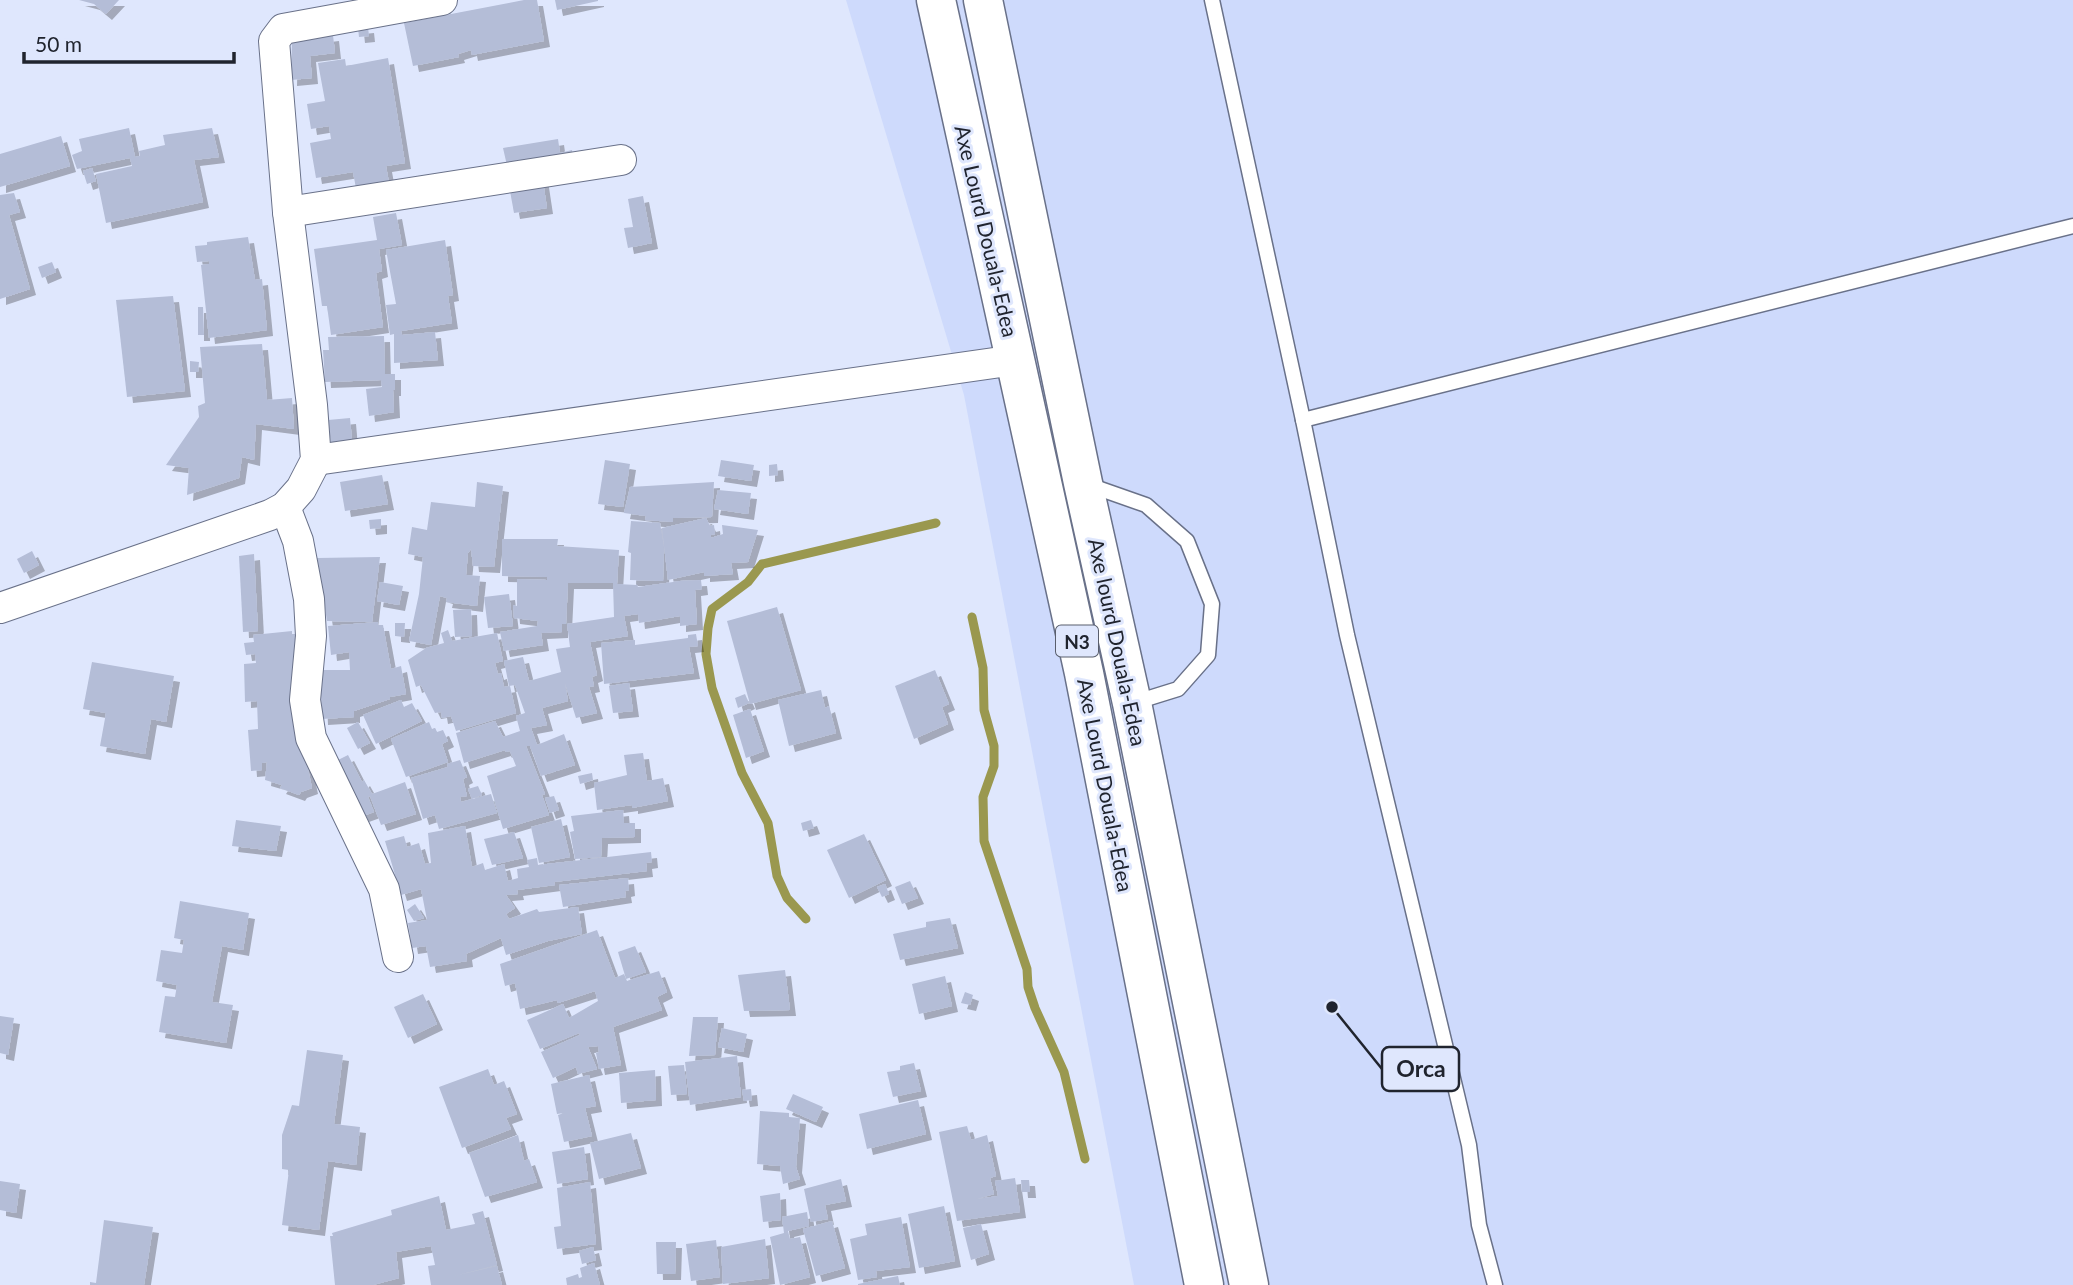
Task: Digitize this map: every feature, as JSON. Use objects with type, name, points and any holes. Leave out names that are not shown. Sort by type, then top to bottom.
[{"type":"highway","name":"Axe Lourd Douala-Edea","points":[[936,0],[1084,673],[1204,1285]]},
{"type":"highway","name":"Axe lourd Douala-Edea","points":[[983,0],[1083,483],[1132,703],[1249,1285]]},
{"type":"highway","points":[[1180,1157],[1186,1285]]},
{"type":"street","points":[[0,608],[270,515],[285,507],[302,489],[316,460],[312,405],[288,212],[274,41],[283,29],[442,0]]},
{"type":"street","points":[[288,212],[621,160]]},
{"type":"street","points":[[316,460],[1015,360]]},
{"type":"street","points":[[285,507],[298,541],[309,599],[311,636],[305,700],[311,738],[384,890],[398,957]]},
{"type":"lane","points":[[1212,0],[1347,635],[1469,1145],[1479,1226],[1495,1285]]},
{"type":"lane","points":[[1303,421],[2073,226]]},
{"type":"lane","points":[[1083,483],[1146,505],[1187,541],[1212,604],[1208,655],[1178,689],[1132,703]]},
{"type":"shaded area","points":[[846,0],[2073,0],[2073,1285],[1134,1285],[964,395]]},
{"type":"building","points":[[79,0],[119,0],[106,14],[94,4]]},
{"type":"building","points":[[524,0],[537,0],[544,41],[472,55],[471,50],[458,54],[459,57],[413,66],[404,23]]},
{"type":"building","points":[[555,0],[598,0],[598,1],[557,10]]},
{"type":"building","points":[[368,27],[369,36],[359,37],[358,28]]},
{"type":"building","points":[[333,35],[335,53],[310,56],[312,78],[291,80],[292,40]]},
{"type":"building","points":[[388,58],[405,163],[386,166],[390,188],[357,194],[353,172],[316,178],[310,143],[331,139],[329,126],[311,129],[307,104],[325,101],[318,63],[345,59],[346,66]]},
{"type":"building","points":[[129,128],[135,157],[140,156],[139,151],[165,145],[163,135],[212,128],[219,157],[194,160],[203,202],[106,223],[96,174],[132,166],[130,158],[77,169],[72,155],[82,151],[79,139]]},
{"type":"building","points":[[61,136],[70,166],[0,187],[0,154]]},
{"type":"building","points":[[558,139],[560,153],[572,150],[574,162],[508,170],[503,148]]},
{"type":"building","points":[[92,168],[96,181],[87,184],[83,171]]},
{"type":"building","points":[[542,175],[547,208],[514,213],[508,180]]},
{"type":"building","points":[[14,193],[20,212],[9,215],[30,289],[0,299],[0,195]]},
{"type":"building","points":[[643,196],[652,243],[628,248],[624,228],[633,227],[628,199]]},
{"type":"building","points":[[396,213],[402,245],[379,249],[382,271],[376,273],[383,327],[331,335],[327,306],[322,306],[314,249],[377,240],[373,217]]},
{"type":"building","points":[[248,237],[255,280],[262,279],[267,330],[209,338],[201,265],[209,264],[209,261],[197,262],[195,246]]},
{"type":"building","points":[[445,240],[453,295],[448,296],[452,323],[401,331],[402,335],[435,332],[438,360],[394,363],[394,334],[390,335],[386,305],[396,304],[386,250]]},
{"type":"building","points":[[52,262],[56,272],[42,278],[38,267]]},
{"type":"building","points":[[173,296],[185,391],[127,397],[116,300]]},
{"type":"building","points":[[198,307],[203,307],[204,335],[198,335]]},
{"type":"building","points":[[384,336],[385,374],[395,374],[394,412],[369,416],[366,389],[382,387],[381,380],[325,382],[323,350],[329,350],[328,337]]},
{"type":"building","points":[[262,344],[267,400],[292,398],[294,429],[256,424],[254,460],[242,457],[239,478],[187,495],[189,468],[166,465],[199,417],[198,406],[205,403],[200,347]]},
{"type":"building","points":[[190,361],[199,362],[198,372],[190,372]]},
{"type":"building","points":[[350,418],[352,441],[331,444],[328,420]]},
{"type":"building","points":[[605,460],[630,464],[623,507],[598,504]]},
{"type":"building","points":[[721,460],[754,465],[751,481],[718,476]]},
{"type":"building","points":[[777,464],[778,475],[769,476],[769,465]]},
{"type":"building","points":[[382,475],[388,504],[345,511],[340,482]]},
{"type":"building","points":[[477,482],[503,486],[494,567],[473,566],[471,549],[468,553],[466,575],[480,576],[477,606],[446,602],[447,598],[440,596],[431,645],[409,641],[419,594],[423,557],[408,554],[412,527],[427,530],[431,502],[475,507]]},
{"type":"building","points":[[714,482],[712,517],[673,518],[673,522],[645,520],[646,516],[624,513],[630,487]]},
{"type":"building","points":[[718,490],[751,493],[748,514],[714,509]]},
{"type":"building","points":[[706,518],[710,526],[714,525],[715,534],[711,535],[711,538],[723,534],[722,525],[758,530],[748,562],[731,563],[733,574],[704,576],[704,572],[668,580],[662,528]]},
{"type":"building","points":[[381,519],[381,528],[370,529],[369,520]]},
{"type":"building","points":[[631,521],[660,523],[664,547],[663,581],[630,580],[631,553],[628,552]]},
{"type":"building","points":[[502,539],[558,539],[557,546],[619,550],[617,584],[638,587],[701,580],[702,589],[695,590],[697,624],[680,626],[680,616],[639,623],[638,614],[624,616],[628,636],[590,642],[597,675],[592,677],[594,686],[589,687],[597,713],[576,718],[565,683],[568,701],[542,708],[547,725],[531,728],[537,745],[564,734],[575,765],[541,776],[530,746],[526,746],[545,794],[542,795],[549,815],[503,829],[487,776],[516,766],[510,751],[505,750],[464,763],[456,733],[495,721],[503,737],[520,731],[516,716],[525,713],[515,685],[509,686],[504,661],[523,657],[529,681],[561,672],[556,649],[570,647],[567,624],[614,617],[613,583],[568,583],[566,624],[562,624],[562,632],[541,633],[543,645],[504,651],[500,632],[537,626],[538,621],[514,618],[517,579],[547,580],[547,577],[502,576]]},
{"type":"building","points":[[32,551],[39,565],[24,573],[17,559]]},
{"type":"building","points":[[254,554],[258,631],[243,632],[239,556]]},
{"type":"building","points":[[380,557],[372,622],[327,621],[317,558]]},
{"type":"building","points":[[380,582],[403,586],[399,605],[377,601]]},
{"type":"building","points":[[509,594],[513,626],[488,628],[484,597]]},
{"type":"building","points":[[777,607],[801,690],[750,704],[727,621]]},
{"type":"building","points":[[471,609],[472,636],[455,637],[453,610]]},
{"type":"building","points":[[378,622],[378,625],[383,625],[391,669],[401,666],[406,694],[390,697],[354,711],[354,717],[322,719],[320,670],[350,670],[349,652],[331,655],[328,626]]},
{"type":"building","points":[[395,623],[405,623],[404,637],[395,636]]},
{"type":"building","points":[[448,630],[452,641],[497,633],[503,661],[495,663],[498,674],[501,673],[504,687],[510,686],[516,713],[456,731],[451,716],[442,718],[441,712],[435,713],[421,685],[416,687],[408,660],[426,648],[444,643],[441,633]]},
{"type":"building","points":[[292,631],[292,634],[300,634],[303,760],[306,759],[312,788],[299,795],[280,788],[282,785],[265,780],[267,762],[262,763],[262,770],[251,771],[248,730],[258,729],[257,701],[245,702],[244,664],[256,663],[255,654],[246,655],[244,643],[254,642],[253,635]]},
{"type":"building","points":[[696,634],[698,646],[689,647],[694,673],[604,684],[601,643],[635,640],[635,645],[688,638],[688,635]]},
{"type":"building","points":[[92,662],[174,676],[166,722],[151,719],[145,754],[100,746],[106,713],[83,709]]},
{"type":"building","points":[[935,670],[949,704],[942,707],[948,724],[914,739],[895,686]]},
{"type":"building","points":[[629,683],[633,711],[613,713],[609,686]]},
{"type":"building","points":[[821,690],[825,708],[829,706],[836,733],[789,746],[778,700]]},
{"type":"building","points":[[745,694],[749,703],[738,708],[735,698]]},
{"type":"building","points":[[401,700],[404,707],[412,703],[422,721],[376,744],[363,715]]},
{"type":"building","points":[[750,709],[764,751],[746,758],[733,715]]},
{"type":"building","points":[[358,722],[370,743],[358,749],[347,728]]},
{"type":"building","points":[[429,722],[437,732],[443,730],[448,741],[442,744],[448,762],[406,777],[391,739]]},
{"type":"building","points":[[643,753],[647,781],[663,778],[668,801],[632,808],[632,805],[597,810],[594,783],[627,775],[624,755]]},
{"type":"building","points":[[348,755],[362,782],[364,780],[372,794],[405,782],[416,814],[381,825],[370,796],[368,797],[374,812],[363,816],[336,761]]},
{"type":"building","points":[[460,760],[467,777],[463,779],[467,796],[460,797],[461,802],[491,794],[497,813],[439,829],[435,815],[423,819],[411,778],[448,767],[447,764]]},
{"type":"building","points":[[592,773],[593,780],[580,784],[578,776]]},
{"type":"building","points":[[478,786],[482,795],[472,799],[468,789]]},
{"type":"building","points":[[554,796],[559,810],[550,813],[545,798]]},
{"type":"building","points":[[623,810],[624,823],[635,823],[635,837],[602,838],[601,857],[575,859],[570,832],[574,831],[571,816]]},
{"type":"building","points":[[561,819],[570,857],[539,863],[531,827]]},
{"type":"building","points":[[236,820],[281,826],[276,851],[232,846]]},
{"type":"building","points":[[811,820],[814,828],[803,831],[801,823]]},
{"type":"building","points":[[465,826],[472,867],[483,863],[485,870],[504,864],[508,881],[518,878],[517,869],[529,867],[527,860],[537,858],[538,865],[651,852],[652,862],[646,863],[647,871],[554,882],[555,885],[517,890],[518,894],[506,895],[515,908],[506,914],[509,919],[537,909],[539,912],[578,907],[582,934],[548,941],[506,955],[501,938],[466,954],[467,961],[430,967],[426,946],[412,948],[408,923],[427,920],[421,889],[401,895],[385,841],[404,836],[407,847],[419,843],[425,864],[431,863],[428,833]]},
{"type":"building","points":[[514,832],[523,858],[492,865],[484,839]]},
{"type":"building","points":[[864,834],[886,880],[849,898],[827,850]]},
{"type":"building","points":[[628,878],[629,890],[625,891],[626,897],[563,907],[559,885]]},
{"type":"building","points":[[910,881],[918,898],[902,904],[895,887]]},
{"type":"building","points":[[885,884],[889,894],[882,897],[877,887]]},
{"type":"building","points":[[180,901],[249,913],[243,950],[222,946],[212,1002],[233,1005],[226,1043],[159,1032],[165,996],[175,997],[177,985],[156,981],[161,950],[182,953],[184,940],[174,938]]},
{"type":"building","points":[[415,904],[424,918],[414,921],[407,910]]},
{"type":"building","points":[[950,918],[958,948],[900,960],[893,934],[926,927],[926,922]]},
{"type":"building","points":[[597,930],[615,978],[624,974],[627,981],[659,971],[667,992],[657,997],[662,1010],[613,1027],[621,1065],[599,1069],[596,1053],[599,1052],[598,1046],[588,1047],[597,1069],[578,1074],[576,1067],[553,1078],[541,1052],[580,1035],[579,1033],[540,1049],[527,1020],[563,1004],[569,1018],[598,1001],[595,991],[558,1003],[557,1000],[520,1009],[515,983],[505,986],[500,964]]},
{"type":"building","points":[[635,946],[646,972],[626,979],[618,952]]},
{"type":"building","points":[[785,970],[790,1010],[744,1011],[738,975]]},
{"type":"building","points":[[945,976],[952,1006],[919,1014],[912,984]]},
{"type":"building","points":[[965,992],[973,995],[970,1005],[961,1003]]},
{"type":"building","points":[[423,994],[437,1024],[408,1038],[394,1007]]},
{"type":"building","points":[[0,1016],[14,1018],[8,1055],[0,1053]]},
{"type":"building","points":[[693,1017],[718,1017],[715,1055],[689,1056]]},
{"type":"building","points":[[722,1028],[747,1034],[743,1052],[718,1047]]},
{"type":"building","points":[[307,1050],[343,1055],[334,1124],[360,1127],[356,1165],[328,1161],[319,1230],[282,1225],[289,1170],[282,1169],[282,1135],[292,1105],[299,1106]]},
{"type":"building","points":[[737,1056],[741,1097],[690,1105],[685,1062]]},
{"type":"building","points":[[914,1063],[921,1091],[893,1097],[887,1072],[900,1070],[900,1066]]},
{"type":"building","points":[[684,1065],[687,1094],[671,1095],[668,1066]]},
{"type":"building","points":[[488,1069],[494,1085],[504,1081],[517,1114],[506,1118],[511,1129],[462,1148],[439,1087]]},
{"type":"building","points":[[655,1070],[656,1100],[621,1103],[619,1073]]},
{"type":"building","points":[[589,1075],[596,1106],[585,1108],[592,1136],[564,1142],[558,1115],[564,1113],[557,1114],[551,1084]]},
{"type":"building","points":[[751,1089],[752,1100],[744,1101],[742,1090]]},
{"type":"building","points":[[793,1094],[823,1107],[816,1122],[786,1109]]},
{"type":"building","points":[[918,1100],[926,1134],[867,1149],[859,1114]]},
{"type":"building","points":[[760,1111],[789,1113],[789,1117],[800,1118],[796,1167],[800,1179],[783,1184],[780,1166],[757,1164]]},
{"type":"building","points":[[967,1126],[971,1140],[987,1135],[996,1176],[990,1178],[994,1194],[977,1199],[998,1196],[995,1181],[1015,1178],[1020,1212],[957,1221],[939,1132]]},
{"type":"building","points":[[631,1133],[641,1168],[599,1179],[590,1143]]},
{"type":"building","points":[[518,1135],[524,1161],[529,1159],[537,1182],[485,1197],[469,1153]]},
{"type":"building","points":[[584,1147],[588,1179],[557,1184],[552,1152]]},
{"type":"building","points":[[841,1179],[846,1201],[825,1205],[828,1219],[811,1222],[804,1189]]},
{"type":"building","points":[[1021,1180],[1029,1180],[1030,1192],[1022,1192]]},
{"type":"building","points":[[0,1181],[20,1184],[16,1213],[0,1210]]},
{"type":"building","points":[[590,1182],[596,1244],[557,1249],[554,1227],[561,1226],[557,1188]]},
{"type":"building","points":[[780,1193],[781,1220],[763,1222],[760,1196]]},
{"type":"building","points":[[439,1196],[446,1230],[475,1224],[472,1214],[483,1211],[497,1265],[454,1276],[497,1266],[502,1285],[431,1285],[428,1266],[435,1265],[431,1246],[396,1252],[399,1278],[373,1285],[335,1285],[330,1236],[333,1236],[332,1233],[392,1215],[391,1210]]},
{"type":"building","points":[[944,1206],[955,1261],[919,1268],[908,1214]]},
{"type":"building","points":[[807,1212],[809,1226],[788,1231],[790,1239],[800,1237],[810,1277],[780,1285],[770,1237],[784,1233],[782,1217]]},
{"type":"building","points":[[901,1217],[910,1267],[876,1271],[877,1277],[858,1280],[850,1239],[867,1235],[865,1224]]},
{"type":"building","points":[[104,1220],[153,1227],[144,1285],[90,1285],[90,1282],[96,1283]]},
{"type":"building","points":[[832,1221],[845,1268],[816,1276],[803,1229]]},
{"type":"building","points":[[981,1224],[989,1254],[971,1260],[963,1228]]},
{"type":"building","points":[[765,1239],[769,1278],[723,1284],[721,1247]]},
{"type":"building","points":[[716,1240],[720,1277],[691,1281],[686,1244]]},
{"type":"building","points":[[656,1242],[676,1242],[675,1274],[657,1274]]},
{"type":"building","points":[[593,1247],[596,1260],[582,1264],[579,1251]]},
{"type":"building","points":[[594,1263],[600,1285],[567,1285],[566,1278],[578,1274],[579,1278],[582,1277],[580,1268]]},
{"type":"building","points":[[898,1276],[900,1285],[858,1285],[858,1284]]},
{"type":"waterway","points":[[806,919],[787,898],[777,876],[768,823],[742,773],[712,688],[706,654],[712,609],[748,582],[762,564],[936,523]]},
{"type":"waterway","points":[[972,617],[983,668],[984,710],[994,746],[994,766],[983,797],[984,841],[1027,969],[1028,987],[1035,1008],[1064,1072],[1085,1159]]},
{"type":"place","name":"Orca","points":[[1332,1007]]}]
